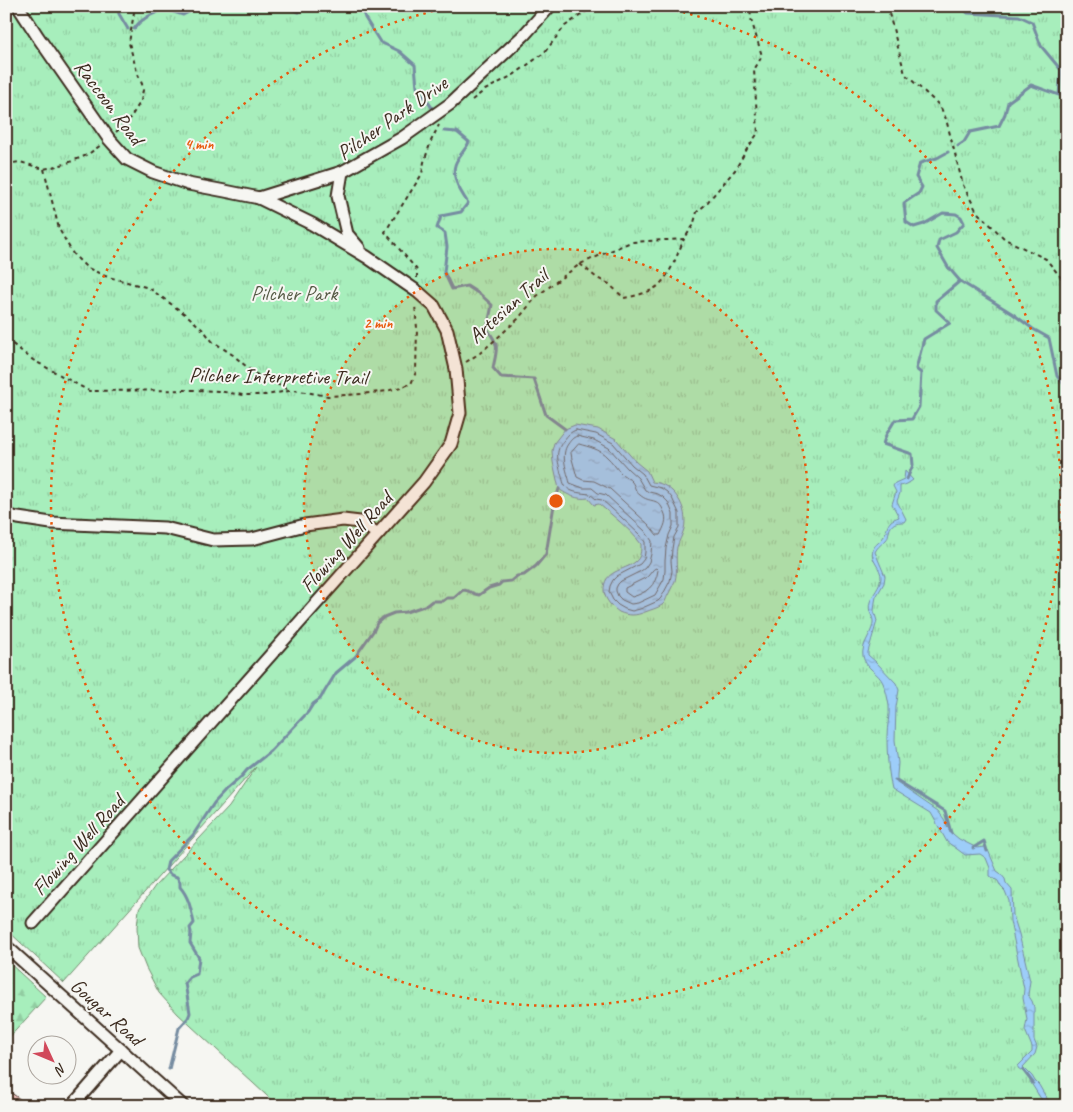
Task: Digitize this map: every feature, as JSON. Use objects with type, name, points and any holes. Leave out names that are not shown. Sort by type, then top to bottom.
[{"type":"street","name":"Raccoon Road","points":[[18,6],[38,38],[109,139],[127,159],[154,172],[188,184],[259,198]]},
{"type":"street","name":"Pilcher Park Drive","points":[[367,257],[347,234],[338,196],[342,172],[402,138],[450,104],[524,35],[550,6]]},
{"type":"street","points":[[259,198],[342,172]]},
{"type":"street","name":"Flowing Well Road","points":[[33,923],[424,482],[451,444],[460,413],[456,369],[447,330],[434,306],[418,292],[367,257],[312,224],[259,198]]},
{"type":"street","points":[[6,515],[51,523],[165,528],[213,540],[252,539],[305,525],[344,520],[360,522],[378,534]]},
{"type":"street","name":"Gougar Road","points":[[6,946],[182,1106]]},
{"type":"street","points":[[72,1106],[121,1050]]},
{"type":"path","points":[[470,101],[485,90],[515,74],[544,53],[565,26],[594,6]]},
{"type":"path","points":[[580,264],[597,278],[609,284],[624,298],[639,296],[660,285],[684,239],[693,226],[697,212],[735,170],[758,133],[754,70],[762,56],[751,19],[750,6]]},
{"type":"path","points":[[886,6],[905,74],[940,106],[946,119],[963,184],[976,212],[1004,239],[1046,259],[1067,285]]},
{"type":"path","name":"Pilcher Interpretive Trail","points":[[6,339],[33,360],[89,391],[194,390],[243,395],[266,395],[290,390],[328,396],[387,391],[411,384],[416,372],[417,328],[415,306],[418,292],[417,270],[385,232],[422,174],[431,141],[441,122]]},
{"type":"path","points":[[44,169],[59,229],[73,254],[86,267],[105,276],[149,288],[189,317],[212,341],[233,355],[254,373],[290,390]]},
{"type":"path","name":"Artesian Trail","points":[[456,369],[480,353],[518,319],[537,296],[580,264],[631,242],[684,239]]},
{"type":"green space","name":"Pilcher Park","points":[[6,6],[1067,6],[1067,1106],[278,1106],[178,1014],[159,993],[138,948],[137,927],[139,909],[155,886],[229,807],[256,767],[64,983],[6,929],[6,761],[8,760],[6,758]]},
{"type":"green space","points":[[6,960],[46,997],[6,1041]]},
{"type":"water","points":[[575,425],[598,429],[616,439],[636,462],[647,471],[652,482],[660,483],[667,487],[678,498],[682,506],[685,521],[677,547],[675,581],[664,603],[658,607],[638,614],[626,614],[614,608],[606,597],[604,591],[607,579],[610,575],[637,560],[641,544],[627,528],[599,504],[594,505],[588,498],[573,496],[559,489],[553,462],[552,451],[554,443],[565,429]]},
{"type":"water","points":[[905,471],[913,480],[900,486],[897,501],[906,519],[904,522],[893,525],[886,540],[875,552],[885,576],[884,583],[876,597],[874,611],[877,621],[868,652],[868,655],[896,683],[899,690],[896,707],[895,740],[898,763],[897,783],[938,811],[948,828],[959,839],[977,848],[985,847],[997,871],[1012,890],[1013,915],[1030,981],[1028,995],[1034,1007],[1034,1040],[1037,1047],[1035,1054],[1023,1067],[1039,1085],[1047,1099],[1061,1106],[1047,1106],[1031,1083],[1029,1076],[1018,1068],[1032,1052],[1032,1047],[1025,1030],[1027,1019],[1023,998],[1024,989],[1010,921],[1009,901],[1005,891],[998,881],[990,876],[990,868],[986,858],[980,854],[965,855],[947,842],[931,813],[892,789],[888,756],[887,732],[889,709],[887,697],[883,683],[866,664],[863,652],[873,624],[873,618],[869,609],[870,602],[881,578],[880,571],[872,554],[874,547],[881,540],[889,523],[899,517],[892,504],[896,492],[893,486],[904,479]]},
{"type":"building","points":[[6,1089],[21,1100],[17,1106],[6,1106]]},
{"type":"waterway","points":[[117,6],[119,14],[128,29]]},
{"type":"waterway","points":[[134,29],[144,19],[165,9],[183,15],[200,6]]},
{"type":"waterway","points":[[281,6],[299,12],[302,6]]},
{"type":"waterway","points":[[361,6],[365,18],[380,42],[399,51],[415,65],[417,87],[433,109]]},
{"type":"waterway","points":[[958,146],[964,142],[970,132],[999,126],[1008,102],[1031,85],[1059,95],[1061,70],[1041,46],[1032,22],[1019,16],[968,13],[960,6]]},
{"type":"waterway","points":[[6,15],[11,8]]},
{"type":"waterway","points":[[444,131],[457,132],[469,142],[455,164],[454,170],[456,182],[468,203],[461,212],[441,216],[437,228],[445,233],[447,247],[444,272],[452,289],[467,286],[492,305],[487,329],[496,344],[493,368],[501,377],[534,379],[546,415],[565,429]]},
{"type":"waterway","points":[[948,152],[937,158],[920,163],[916,177],[922,187],[919,193],[904,203],[906,222],[914,227],[924,224],[943,213],[956,214],[961,217],[964,223],[956,232],[939,240],[937,248],[948,267],[960,281],[1049,338],[1057,376],[1067,388]]},
{"type":"waterway","points":[[907,479],[913,465],[912,454],[883,444],[895,420],[912,419],[919,407],[921,373],[916,369],[924,339],[950,323],[936,310],[936,301],[960,281]]},
{"type":"waterway","points":[[169,1069],[179,1028],[190,1013],[185,983],[190,977],[197,974],[199,958],[190,943],[190,928],[194,923],[189,904],[177,877],[171,875],[166,870],[168,861],[193,835],[214,803],[226,790],[271,751],[308,712],[313,704],[320,699],[336,673],[355,657],[377,623],[384,617],[394,613],[406,612],[427,605],[432,601],[454,598],[463,590],[479,595],[502,582],[511,581],[517,576],[524,575],[536,566],[546,554],[554,505],[559,489]]},
{"type":"waterway","points":[[895,780],[945,811],[951,833]]},
{"type":"waterway","points":[[973,848],[984,841],[987,851]]},
{"type":"waterway","points":[[1023,1070],[1033,1083]]}]
